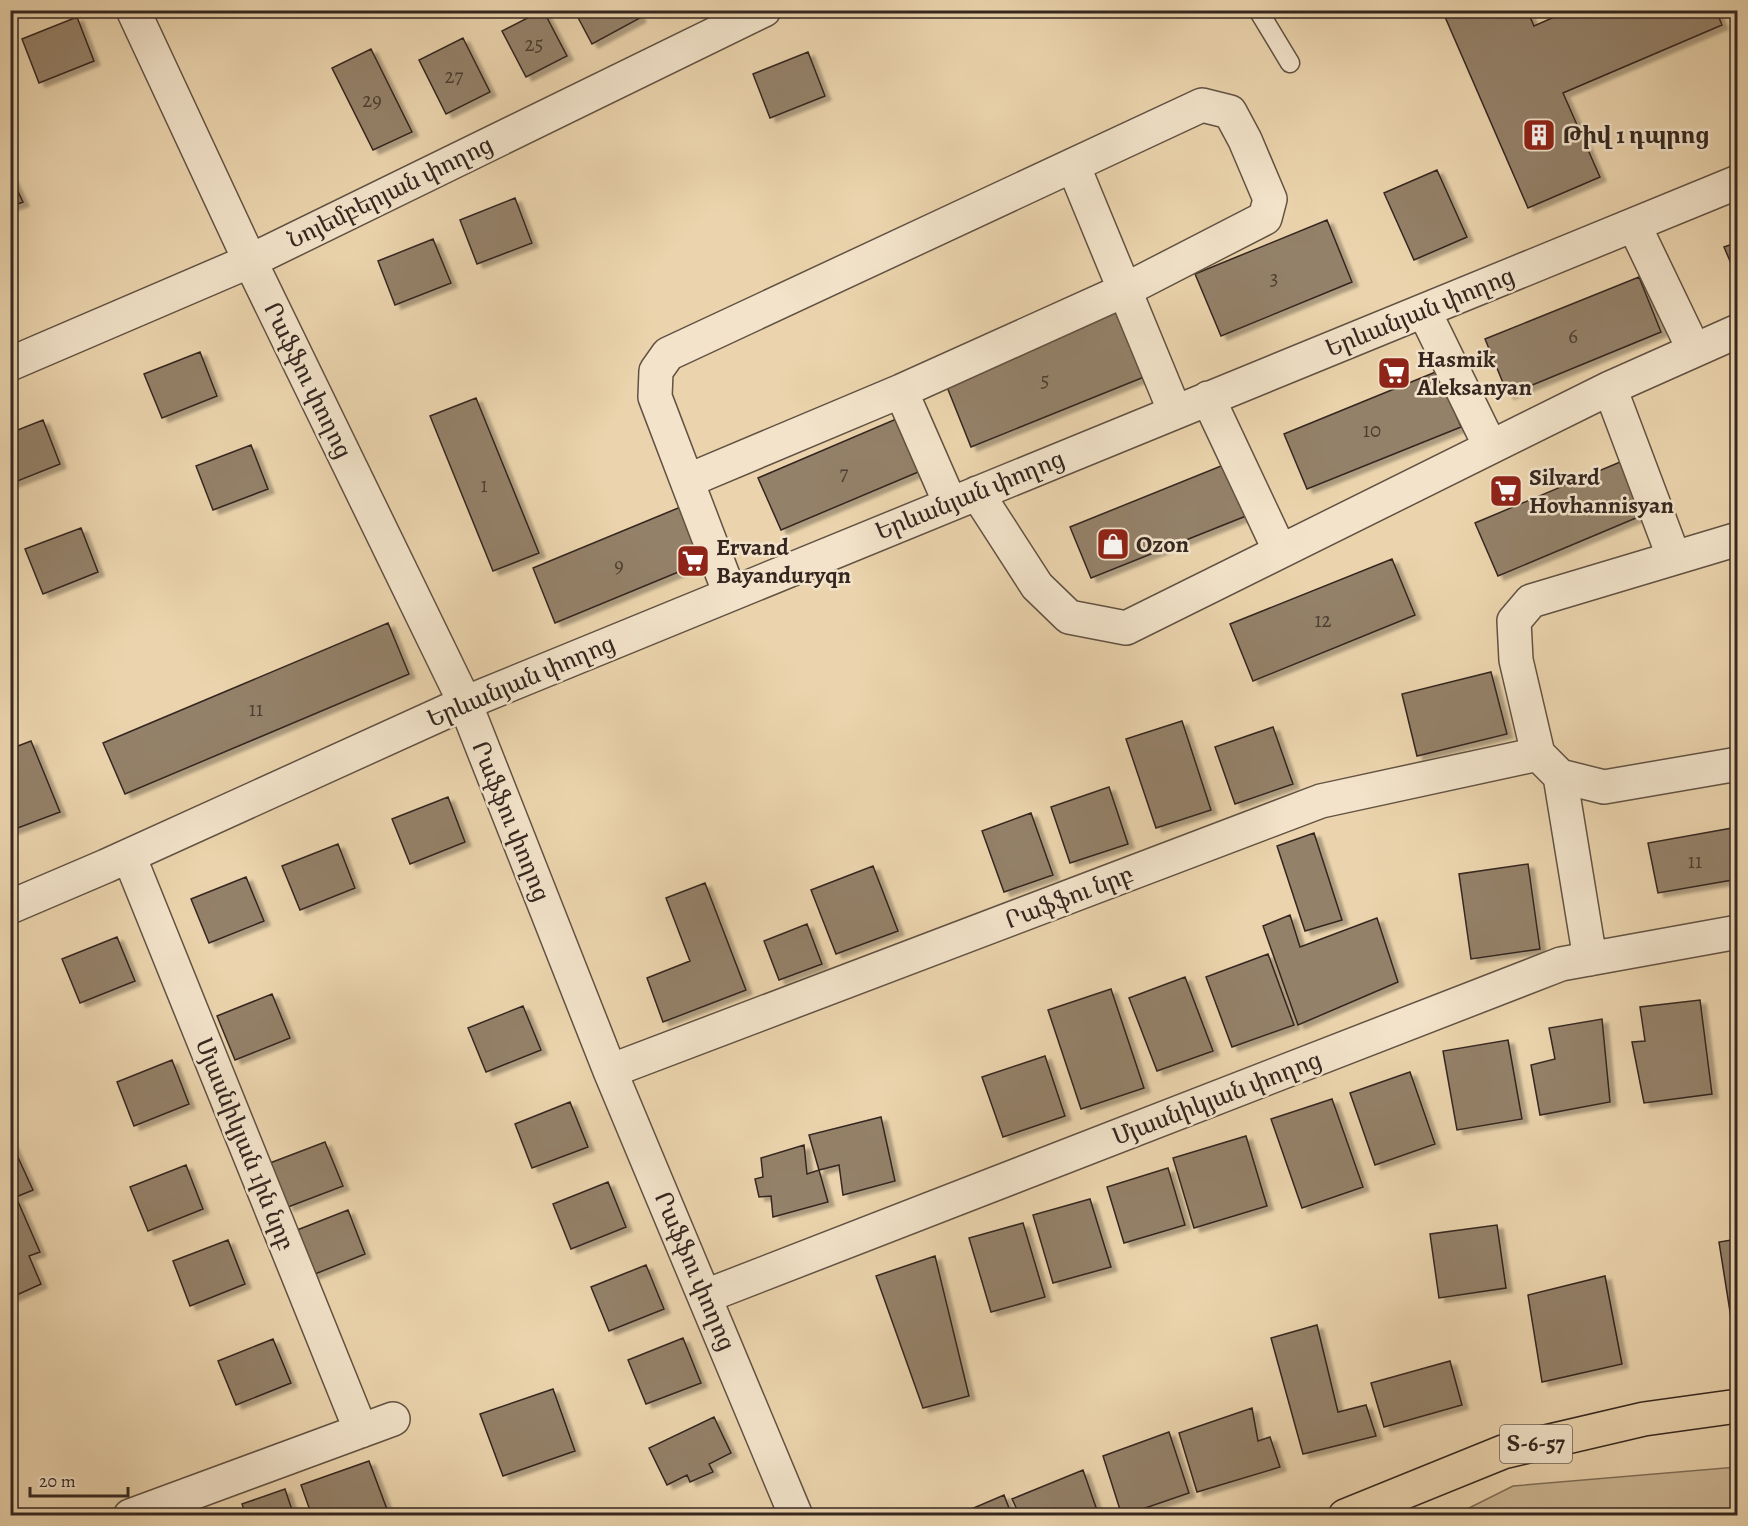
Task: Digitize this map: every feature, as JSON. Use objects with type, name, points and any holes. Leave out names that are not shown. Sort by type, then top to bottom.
[{"type":"main road","name":"Տ-6-57","points":[[1345,1515],[1503,1452],[1644,1419],[1737,1406]]},
{"type":"street","name":"Րաֆֆու փողոց","points":[[133,10],[250,261],[465,703],[610,1071],[796,1515]]},
{"type":"street","name":"Նոյեմբերյան փողոց","points":[[10,364],[250,261],[764,10]]},
{"type":"street","points":[[687,481],[901,391],[1125,290],[1265,218],[1270,199],[1230,112],[1202,105],[668,354],[656,371],[655,396],[687,481],[730,594]]},
{"type":"street","points":[[1073,165],[1175,412]]},
{"type":"street","name":"Երևանյան փողոց","points":[[10,907],[129,856],[465,703],[1737,182]]},
{"type":"street","points":[[1634,225],[1694,350]]},
{"type":"street","points":[[1424,310],[1490,446]]},
{"type":"street","points":[[901,391],[964,498],[1037,586],[1069,617],[1126,628],[1490,446],[1610,388],[1737,331]]},
{"type":"street","points":[[1610,388],[1674,558]]},
{"type":"street","points":[[1208,398],[1280,551]]},
{"type":"street","points":[[1590,959],[1549,765],[1516,660],[1515,621],[1531,601],[1737,539]]},
{"type":"street","points":[[1549,765],[1604,787],[1737,764]]},
{"type":"street","name":"Րաֆֆու նրբ","points":[[610,1071],[1321,801],[1549,765]]},
{"type":"street","name":"Մյասնիկյան 1ին նրբ","points":[[129,856],[361,1431]]},
{"type":"street","name":"Մյասնիկյան փողոց","points":[[706,1296],[1561,964],[1737,932]]},
{"type":"street","points":[[130,1515],[393,1419]]},
{"type":"lane","points":[[1258,10],[1290,63]]},
{"type":"shaded area","points":[[1737,1467],[1737,1515],[1455,1515],[1513,1486]]},
{"type":"building","points":[[543,10],[567,56],[526,77],[502,31]]},
{"type":"building","points":[[574,10],[636,10],[640,18],[592,44]]},
{"type":"building","name":"Թիվ 1 դպրոց","points":[[1442,10],[1527,10],[1534,26],[1570,10],[1716,10],[1722,25],[1563,93],[1600,177],[1528,208]]},
{"type":"building","points":[[77,17],[94,61],[39,83],[22,39]]},
{"type":"building","points":[[463,38],[490,92],[446,114],[419,60]]},
{"type":"building","points":[[371,49],[412,132],[373,150],[332,68]]},
{"type":"building","points":[[808,52],[825,96],[770,118],[753,74]]},
{"type":"building","points":[[1437,170],[1467,237],[1414,260],[1384,193]]},
{"type":"building","points":[[10,175],[23,202],[10,207]]},
{"type":"building","points":[[515,198],[532,243],[477,264],[460,220]]},
{"type":"building","points":[[1327,220],[1352,282],[1221,336],[1195,274]]},
{"type":"building","points":[[433,239],[451,283],[395,305],[378,261]]},
{"type":"building","points":[[1738,242],[1738,280],[1724,247]]},
{"type":"building","points":[[1639,277],[1661,332],[1508,395],[1485,339]]},
{"type":"building","points":[[1117,312],[1144,377],[971,447],[945,382]]},
{"type":"building","points":[[200,352],[217,396],[162,418],[144,374]]},
{"type":"building","points":[[1438,371],[1461,427],[1307,489],[1284,434]]},
{"type":"building","points":[[476,398],[539,553],[493,571],[430,416]]},
{"type":"building","points":[[908,414],[930,467],[781,530],[758,478]]},
{"type":"building","points":[[43,420],[60,464],[10,484],[10,433]]},
{"type":"building","points":[[251,445],[268,489],[213,510],[196,466]]},
{"type":"building","points":[[1632,457],[1655,510],[1498,576],[1475,523]]},
{"type":"building","points":[[1226,464],[1246,516],[1091,578],[1070,527]]},
{"type":"building","points":[[683,506],[705,561],[555,623],[533,568]]},
{"type":"building","points":[[81,528],[98,572],[43,594],[25,549]]},
{"type":"building","points":[[1392,559],[1415,615],[1253,681],[1230,624]]},
{"type":"building","points":[[388,623],[409,674],[125,794],[103,743]]},
{"type":"building","points":[[1491,672],[1507,734],[1417,756],[1402,694]]},
{"type":"building","points":[[1182,721],[1211,810],[1156,828],[1126,739]]},
{"type":"building","points":[[1273,727],[1293,784],[1235,804],[1215,747]]},
{"type":"building","points":[[31,741],[60,812],[10,831],[10,749]]},
{"type":"building","points":[[1109,787],[1128,844],[1070,863],[1051,807]]},
{"type":"building","points":[[448,797],[465,842],[410,864],[392,819]]},
{"type":"building","points":[[1031,813],[1053,875],[1004,892],[982,831]]},
{"type":"building","points":[[1738,827],[1738,879],[1658,893],[1648,843]]},
{"type":"building","points":[[1314,833],[1342,920],[1305,931],[1277,846]]},
{"type":"building","points":[[338,844],[355,888],[300,910],[282,866]]},
{"type":"building","points":[[1528,864],[1540,949],[1471,959],[1459,874]]},
{"type":"building","points":[[873,866],[898,931],[836,954],[811,890]]},
{"type":"building","points":[[246,877],[264,921],[209,943],[191,899]]},
{"type":"building","points":[[705,883],[746,990],[663,1022],[647,978],[690,961],[666,898]]},
{"type":"building","points":[[1290,915],[1300,947],[1377,918],[1398,982],[1298,1025],[1263,926]]},
{"type":"building","points":[[807,924],[822,964],[779,980],[764,941]]},
{"type":"building","points":[[117,937],[135,981],[80,1003],[62,959]]},
{"type":"building","points":[[1268,954],[1294,1025],[1232,1047],[1206,977]]},
{"type":"building","points":[[1185,977],[1213,1051],[1157,1071],[1129,998]]},
{"type":"building","points":[[1111,989],[1144,1088],[1081,1109],[1048,1010]]},
{"type":"building","points":[[272,994],[290,1038],[235,1060],[217,1016]]},
{"type":"building","points":[[1700,1000],[1712,1094],[1644,1103],[1632,1042],[1645,1041],[1640,1007]]},
{"type":"building","points":[[523,1006],[541,1050],[486,1072],[468,1028]]},
{"type":"building","points":[[1602,1019],[1610,1102],[1540,1115],[1531,1065],[1555,1059],[1549,1028]]},
{"type":"building","points":[[1508,1040],[1522,1119],[1457,1130],[1443,1051]]},
{"type":"building","points":[[1045,1056],[1065,1116],[1003,1137],[982,1077]]},
{"type":"building","points":[[172,1060],[189,1104],[134,1126],[117,1082]]},
{"type":"building","points":[[1410,1072],[1435,1144],[1375,1165],[1350,1093]]},
{"type":"building","points":[[1332,1099],[1363,1187],[1302,1208],[1271,1119]]},
{"type":"building","points":[[570,1102],[588,1147],[532,1168],[515,1124]]},
{"type":"building","points":[[881,1117],[895,1181],[843,1195],[839,1165],[819,1170],[809,1135]]},
{"type":"building","points":[[1246,1136],[1267,1206],[1194,1228],[1173,1158]]},
{"type":"building","points":[[10,1140],[33,1190],[16,1197],[40,1252],[29,1256],[41,1284],[10,1298]]},
{"type":"building","points":[[325,1142],[343,1186],[288,1207],[270,1163]]},
{"type":"building","points":[[804,1145],[807,1174],[819,1170],[828,1202],[773,1217],[771,1196],[759,1197],[755,1179],[763,1177],[761,1158]]},
{"type":"building","points":[[186,1165],[203,1209],[148,1231],[130,1187]]},
{"type":"building","points":[[1168,1168],[1185,1225],[1124,1243],[1107,1187]]},
{"type":"building","points":[[608,1182],[626,1227],[571,1249],[553,1204]]},
{"type":"building","points":[[1090,1199],[1111,1267],[1053,1283],[1033,1215]]},
{"type":"building","points":[[348,1210],[365,1254],[310,1276],[292,1232]]},
{"type":"building","points":[[1023,1223],[1045,1297],[991,1312],[969,1238]]},
{"type":"building","points":[[1497,1225],[1506,1288],[1439,1298],[1430,1234]]},
{"type":"building","points":[[1738,1239],[1738,1317],[1731,1318],[1719,1242]]},
{"type":"building","points":[[228,1240],[245,1284],[190,1306],[173,1261]]},
{"type":"building","points":[[935,1256],[969,1396],[923,1408],[876,1276]]},
{"type":"building","points":[[646,1265],[664,1309],[609,1331],[591,1287]]},
{"type":"building","points":[[1605,1276],[1622,1364],[1542,1382],[1528,1295]]},
{"type":"building","points":[[1317,1325],[1338,1412],[1366,1405],[1376,1436],[1303,1454],[1271,1338]]},
{"type":"building","points":[[683,1338],[701,1383],[646,1404],[628,1360]]},
{"type":"building","points":[[273,1339],[291,1383],[236,1405],[218,1361]]},
{"type":"building","points":[[1450,1361],[1462,1405],[1384,1427],[1371,1383]]},
{"type":"building","points":[[553,1389],[575,1451],[503,1476],[480,1414]]},
{"type":"building","points":[[1252,1408],[1258,1441],[1270,1437],[1280,1467],[1197,1492],[1179,1433]]},
{"type":"building","points":[[714,1417],[731,1453],[709,1464],[713,1472],[690,1482],[687,1475],[667,1485],[649,1448]]},
{"type":"building","points":[[1169,1432],[1189,1493],[1122,1516],[1103,1456]]},
{"type":"building","points":[[369,1461],[388,1512],[380,1516],[312,1516],[301,1485]]},
{"type":"building","points":[[1083,1470],[1099,1516],[1020,1516],[1012,1499]]},
{"type":"building","points":[[285,1489],[294,1516],[246,1516],[242,1504]]},
{"type":"building","points":[[1004,1495],[1012,1516],[955,1516]]},
{"type":"building","points":[[923,1509],[925,1516],[905,1516]]},
{"type":"place","name":"Թիվ 1 դպրոց","points":[[1539,135]]},
{"type":"place","name":"Hasmik Aleksanyan","points":[[1394,373]]},
{"type":"place","name":"Silvard Hovhannisyan","points":[[1506,491]]},
{"type":"place","name":"Ozon","points":[[1113,544]]},
{"type":"place","name":"Ervand Bayanduryqn","points":[[693,561]]}]
